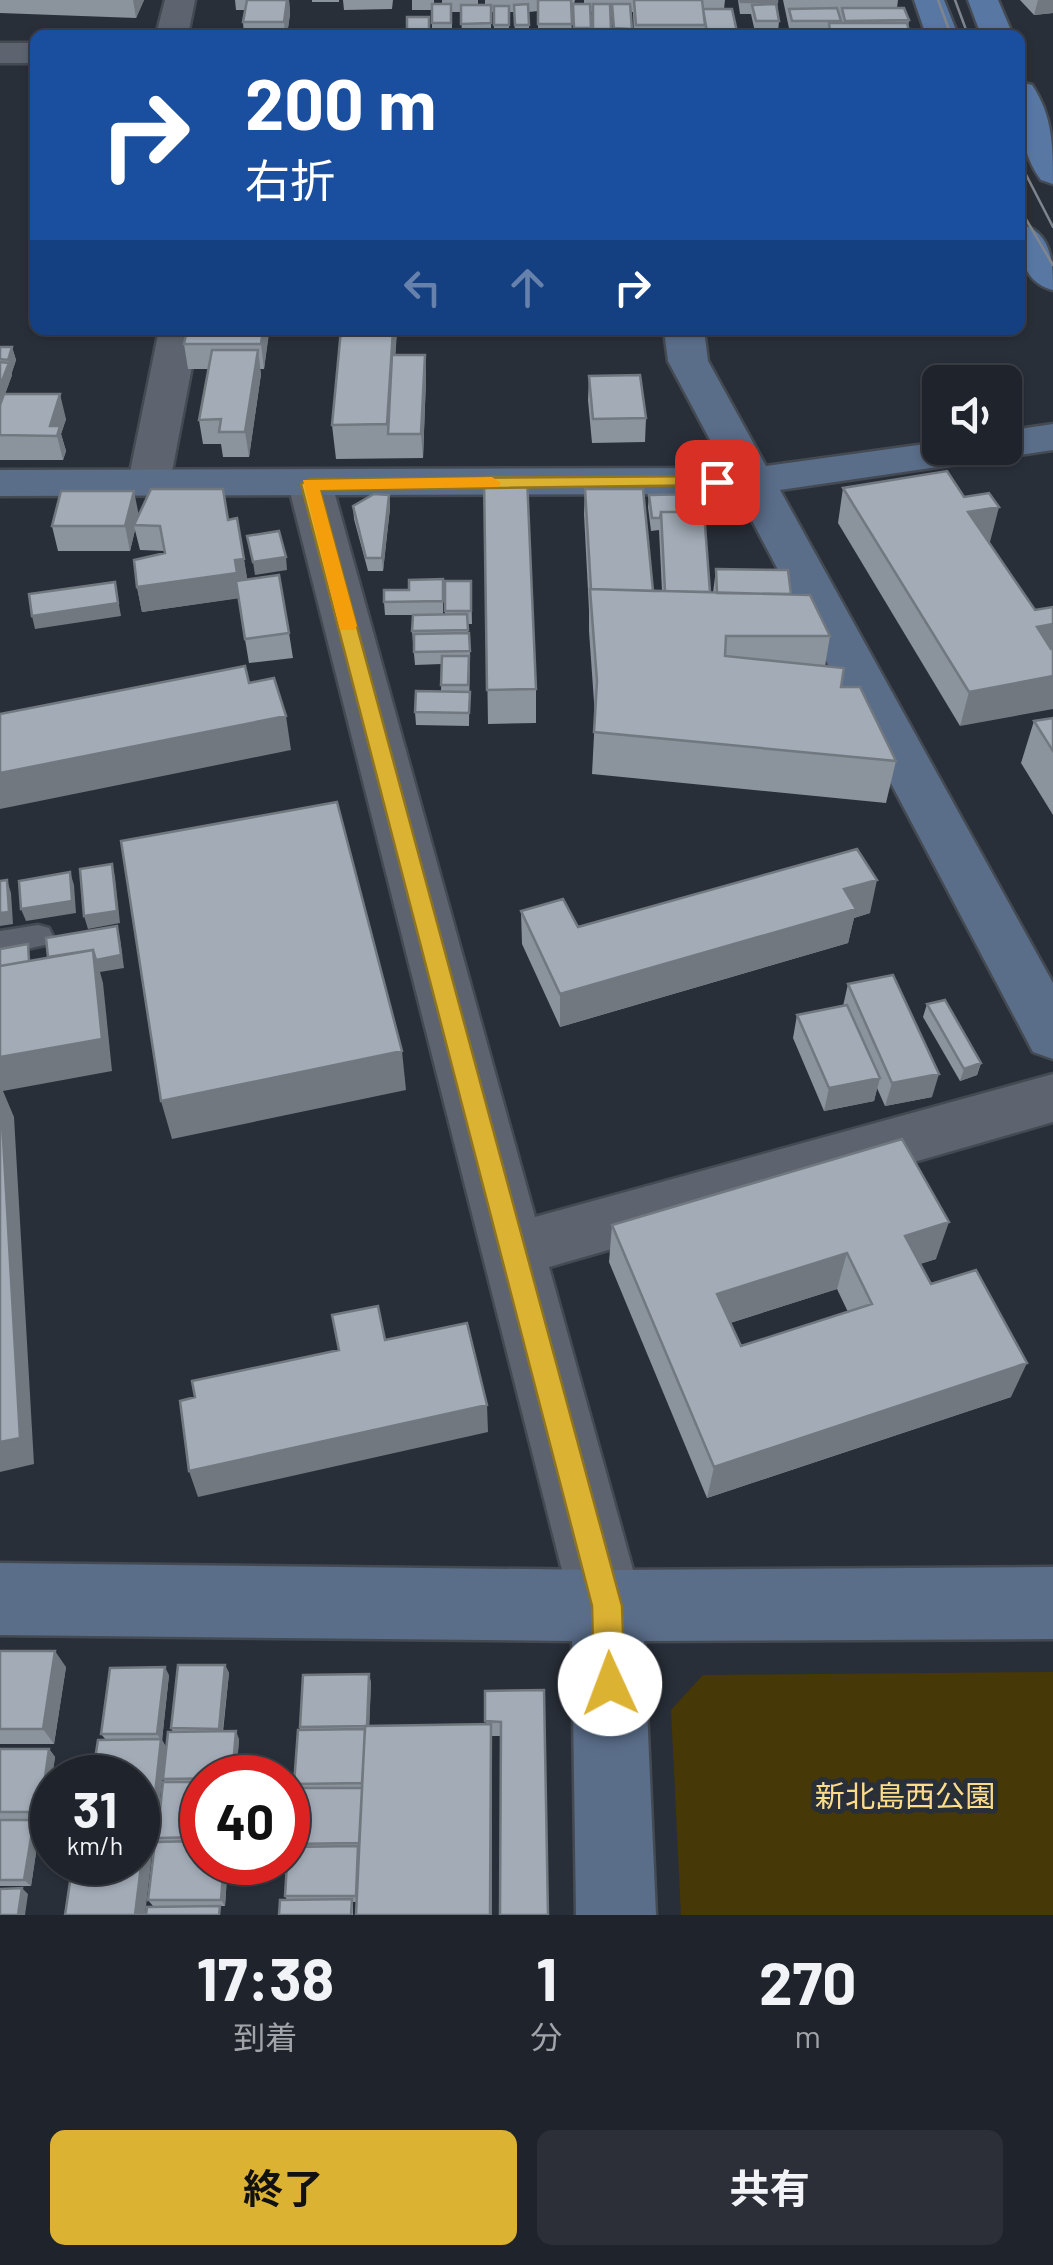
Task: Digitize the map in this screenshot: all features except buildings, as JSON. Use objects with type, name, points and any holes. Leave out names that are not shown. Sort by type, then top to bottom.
[{"type":"main road","points":[[929,0],[940,30]]},
{"type":"main road","points":[[983,0],[995,30]]},
{"type":"main road","points":[[1025,104],[1053,173]]},
{"type":"main road","points":[[1025,242],[1053,279]]},
{"type":"street","points":[[173,30],[180,0]]},
{"type":"street","points":[[0,53],[30,53]]},
{"type":"street","points":[[150,482],[178,335]]},
{"type":"street","points":[[685,335],[688,361],[1053,1036]]},
{"type":"street","points":[[1022,442],[1053,438]]},
{"type":"street","points":[[0,483],[752,481],[922,457]]},
{"type":"street","points":[[310,484],[607,1606],[616,1915]]},
{"type":"street","points":[[513,1250],[1053,1098]]},
{"type":"street","points":[[0,1599],[607,1606],[1053,1604]]},
{"type":"lane","points":[[0,943],[38,936]]},
{"type":"green space","name":"新北島西公園","points":[[1053,1672],[1053,1915],[681,1915],[671,1710],[703,1675]]},
{"type":"tram line","points":[[938,0],[949,30]]},
{"type":"tram line","points":[[955,0],[966,30]]},
{"type":"tram line","points":[[1025,173],[1053,227]]},
{"type":"tram line","points":[[1025,217],[1053,265]]},
{"type":"slow traffic","points":[[347,626],[310,484],[492,483]]},
{"type":"route","points":[[610,1684],[607,1606],[310,484],[717,482]]}]
